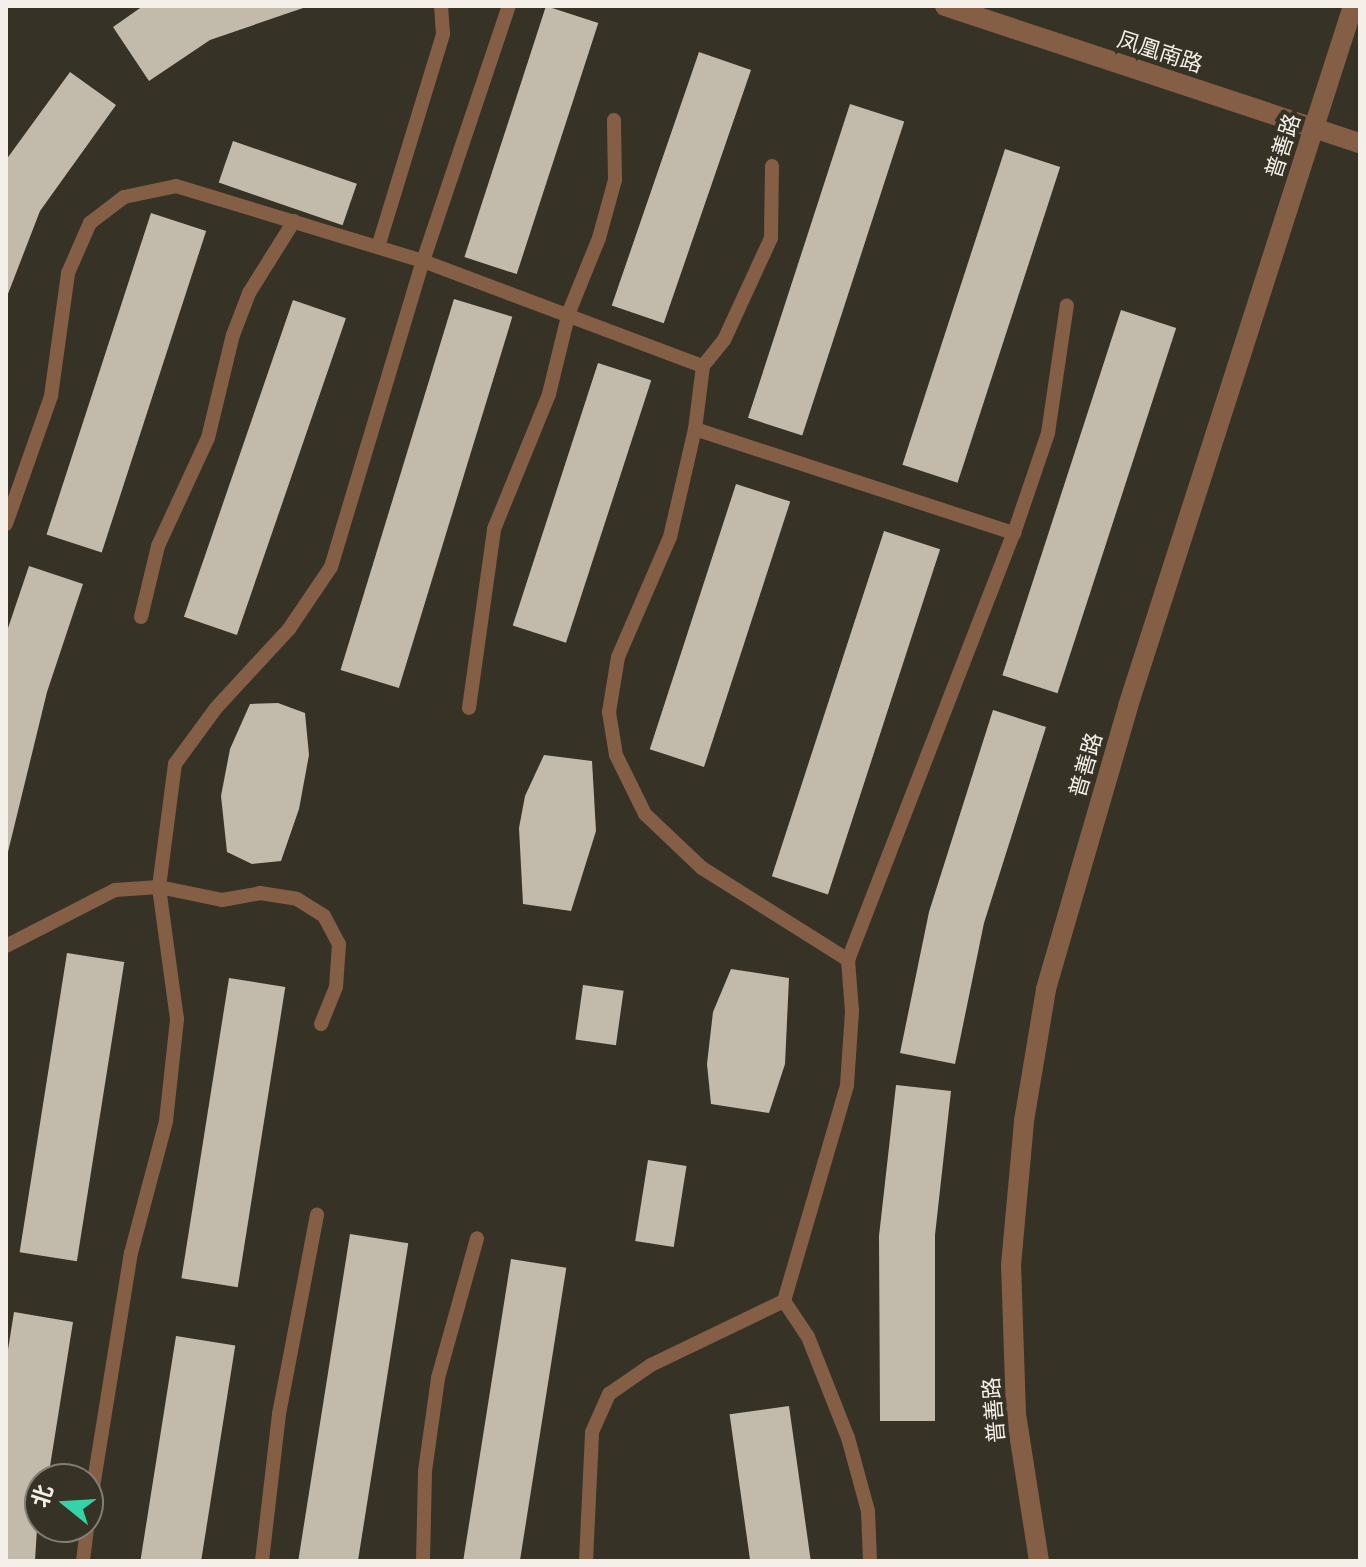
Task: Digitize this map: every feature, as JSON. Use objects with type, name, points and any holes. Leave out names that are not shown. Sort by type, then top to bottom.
[{"type":"street","name":"凤凰南路","points":[[945,6],[1360,143]]},
{"type":"street","name":"普善路","points":[[1039,1561],[1016,1414],[1011,1265],[1024,1121],[1046,989],[1128,706],[1353,6]]},
{"type":"lane","points":[[378,247],[443,34],[441,6]]},
{"type":"lane","points":[[97,1463],[131,1253],[166,1121],[177,1019],[159,887],[175,764],[216,708],[289,629],[331,567],[423,261],[509,6]]},
{"type":"lane","points":[[469,708],[494,529],[549,394],[569,312],[615,180],[614,120]]},
{"type":"lane","points":[[772,166],[771,238],[724,340],[703,366],[695,429],[670,537],[618,657],[609,712],[616,755],[645,814],[702,868],[848,960]]},
{"type":"lane","points":[[6,524],[51,396],[68,273],[90,223],[124,197],[176,186],[423,261],[569,312],[703,366]]},
{"type":"lane","points":[[141,617],[158,546],[208,438],[233,335],[249,293],[294,221]]},
{"type":"lane","points":[[586,1561],[590,1444],[609,1394],[651,1365],[784,1301],[847,1085],[852,1011],[848,960],[1014,533],[1048,433],[1067,305]]},
{"type":"lane","points":[[695,429],[1014,533]]},
{"type":"lane","points":[[6,946],[115,890],[159,887],[222,900],[260,893],[297,899],[324,916],[339,944],[336,987],[321,1024]]},
{"type":"lane","points":[[262,1561],[279,1414],[317,1215]]},
{"type":"lane","points":[[423,1561],[425,1471],[438,1378],[477,1238]]},
{"type":"lane","points":[[784,1301],[808,1337],[848,1438],[868,1511],[870,1561]]},
{"type":"building","points":[[143,6],[303,8],[210,40],[149,81],[113,27]]},
{"type":"building","points":[[546,6],[598,23],[517,274],[464,257]]},
{"type":"building","points":[[699,52],[751,70],[664,323],[612,305]]},
{"type":"building","points":[[70,72],[116,105],[40,211],[6,299],[6,160]]},
{"type":"building","points":[[850,104],[904,122],[802,435],[748,418]]},
{"type":"building","points":[[233,141],[357,184],[343,225],[219,183]]},
{"type":"building","points":[[1005,149],[1060,167],[958,483],[902,465]]},
{"type":"building","points":[[151,213],[206,231],[102,552],[47,534]]},
{"type":"building","points":[[454,299],[512,317],[399,688],[341,670]]},
{"type":"building","points":[[293,300],[346,318],[237,635],[184,617]]},
{"type":"building","points":[[1121,310],[1176,328],[1057,693],[1002,675]]},
{"type":"building","points":[[598,363],[651,380],[566,643],[513,625]]},
{"type":"building","points":[[736,484],[790,502],[704,767],[650,749]]},
{"type":"building","points":[[884,531],[940,549],[828,894],[772,876]]},
{"type":"building","points":[[29,566],[83,584],[47,692],[7,856],[6,634]]},
{"type":"building","points":[[278,703],[305,713],[309,755],[299,809],[281,861],[252,864],[227,852],[221,796],[230,749],[250,704]]},
{"type":"building","points":[[993,710],[1046,727],[984,923],[955,1064],[900,1053],[929,912]]},
{"type":"building","points":[[544,755],[592,761],[596,831],[571,911],[523,904],[519,828],[525,796]]},
{"type":"building","points":[[67,953],[124,962],[77,1261],[20,1252]]},
{"type":"building","points":[[731,969],[789,978],[785,1064],[769,1113],[711,1104],[707,1064],[713,1012]]},
{"type":"building","points":[[229,978],[285,987],[238,1287],[181,1278]]},
{"type":"building","points":[[583,985],[624,991],[616,1045],[575,1039]]},
{"type":"building","points":[[896,1085],[951,1091],[935,1235],[935,1421],[880,1421],[879,1236]]},
{"type":"building","points":[[648,1160],[687,1166],[674,1247],[635,1241]]},
{"type":"building","points":[[350,1234],[408,1243],[358,1561],[298,1561]]},
{"type":"building","points":[[511,1259],[566,1268],[520,1561],[463,1560]]},
{"type":"building","points":[[14,1312],[73,1322],[51,1463],[24,1463],[24,1543],[36,1543],[35,1561],[6,1561],[6,1362]]},
{"type":"building","points":[[176,1336],[235,1345],[201,1561],[140,1561]]},
{"type":"building","points":[[789,1406],[811,1560],[750,1561],[730,1414]]}]
